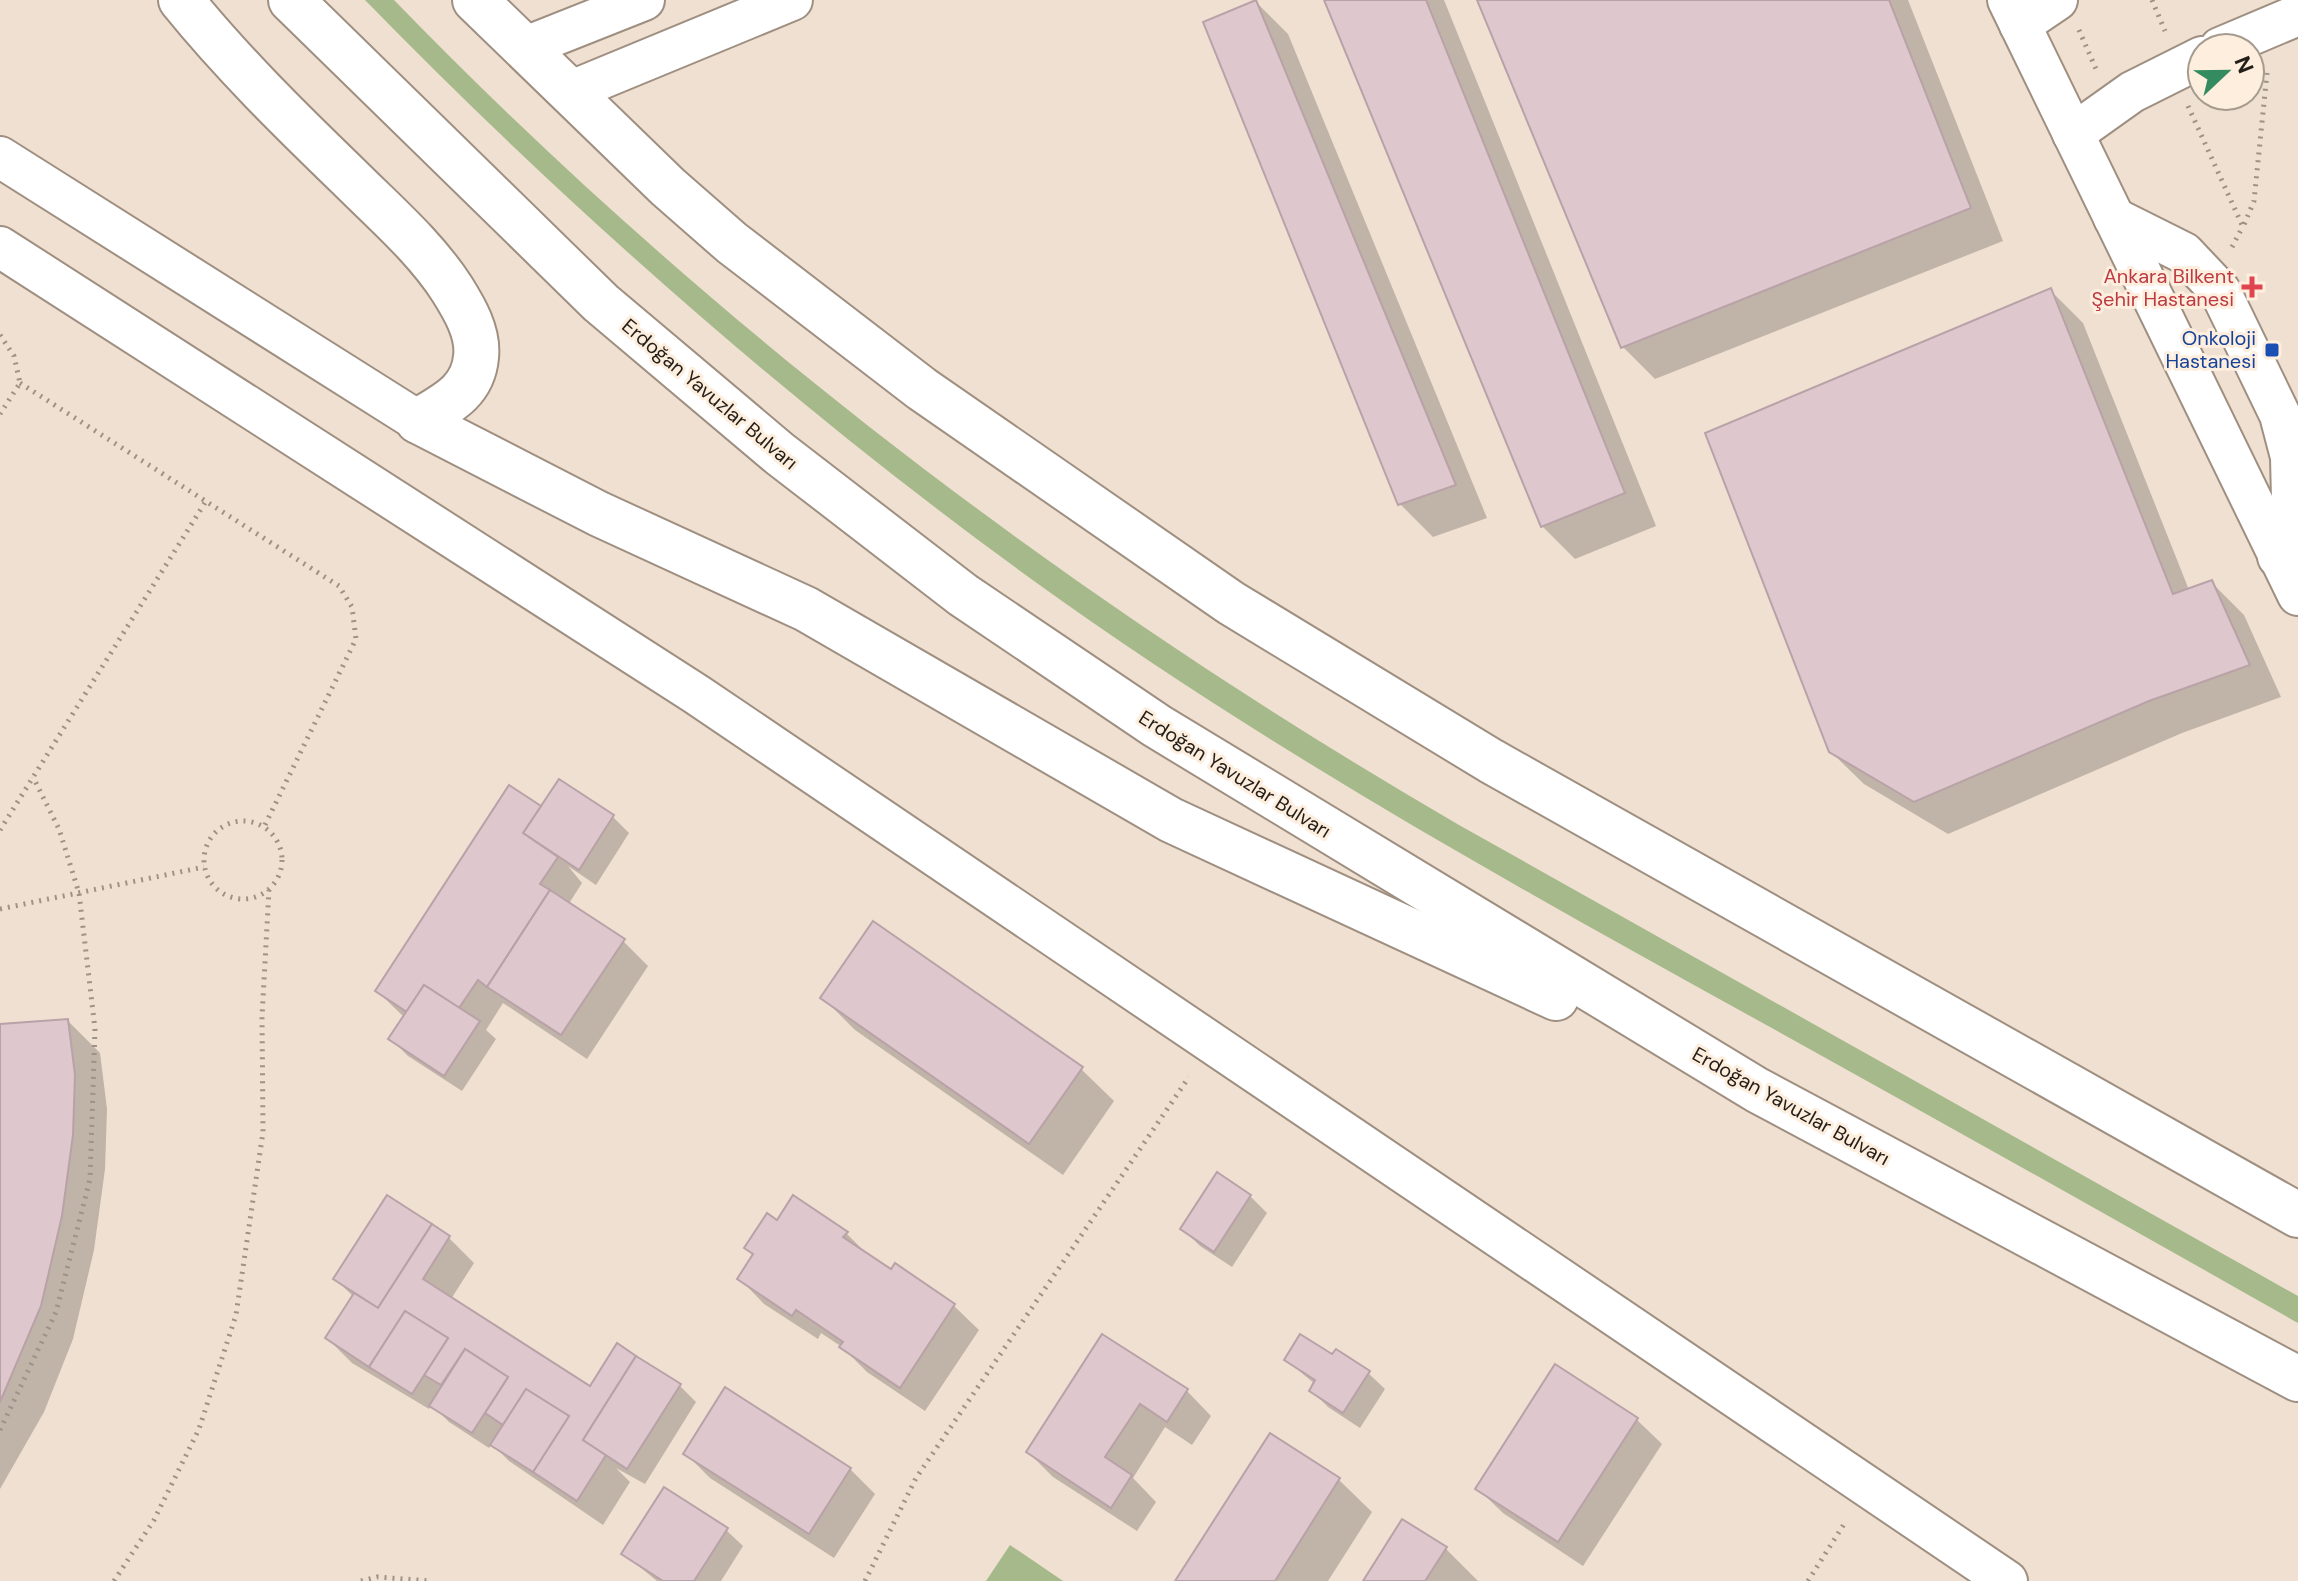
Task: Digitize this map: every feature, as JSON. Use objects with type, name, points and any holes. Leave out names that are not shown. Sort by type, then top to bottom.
[{"type":"main road","points":[[181,0],[258,87],[399,227],[450,287],[470,321],[477,354],[471,381],[456,398],[418,421]]},
{"type":"main road","name":"Erdoğan Yavuzlar Bulvarı","points":[[291,0],[601,303],[780,454],[963,595],[1182,742],[1757,1090],[2298,1379]]},
{"type":"main road","points":[[475,0],[721,234],[855,340],[1231,603],[1491,761],[2298,1215]]},
{"type":"main road","points":[[418,421],[599,514],[806,609],[1171,820],[1757,1090]]},
{"type":"street","points":[[523,48],[644,0]]},
{"type":"street","points":[[569,92],[734,11],[792,0]]},
{"type":"street","points":[[2057,0],[2014,12],[2291,577]]},
{"type":"street","points":[[2258,32],[2298,15]]},
{"type":"street","points":[[2073,134],[2186,50]]},
{"type":"street","points":[[0,157],[418,421]]},
{"type":"street","points":[[2114,218],[2184,253],[2220,291],[2234,318],[2280,415],[2291,457],[2291,577]]},
{"type":"street","points":[[0,247],[696,694],[2007,1581]]},
{"type":"path","points":[[2152,0],[2186,50]]},
{"type":"path","points":[[2182,92],[2186,101]]},
{"type":"path","points":[[2191,112],[2243,227],[2254,201],[2264,112]]},
{"type":"path","points":[[0,335],[14,356],[20,383],[339,586],[352,607],[356,639],[264,827]]},
{"type":"path","points":[[0,414],[20,383]]},
{"type":"path","points":[[0,830],[206,501]]},
{"type":"path","points":[[0,1430],[56,1312],[90,1179],[95,1029],[79,893],[59,829],[33,777]]},
{"type":"path","points":[[114,1581],[154,1520],[199,1429],[236,1315],[263,1132],[262,1017],[269,890],[280,873],[281,852],[264,827],[245,820],[225,825],[210,838],[204,867],[213,886],[230,898],[250,898],[269,890]]},
{"type":"path","points":[[0,909],[204,867]]},
{"type":"path","points":[[865,1581],[916,1478],[1212,1043]]},
{"type":"path","points":[[1808,1581],[1868,1487]]},
{"type":"path","points":[[361,1581],[377,1577],[431,1581]]},
{"type":"green space","points":[[365,0],[394,0],[514,119],[638,234],[766,344],[898,449],[1034,550],[1173,646],[1314,738],[1459,825],[2298,1296],[2298,1323],[1470,859],[1292,753],[1119,640],[945,515],[687,305],[523,155]]},
{"type":"green space","points":[[1010,1545],[1063,1581],[986,1581]]},
{"type":"building","points":[[1256,0],[1456,485],[1398,505],[1203,22]]},
{"type":"building","points":[[1324,0],[1426,0],[1625,493],[1541,527]]},
{"type":"building","points":[[1477,0],[1889,0],[1971,208],[1621,348]]},
{"type":"building","points":[[2051,288],[2173,594],[2212,580],[2250,665],[2149,701],[1914,802],[1829,752],[1705,433]]},
{"type":"building","points":[[559,779],[614,815],[579,870],[523,833]]},
{"type":"building","points":[[509,785],[541,806],[523,833],[558,857],[540,884],[550,890],[487,987],[478,980],[459,1008],[424,985],[407,1012],[375,991]]},
{"type":"building","points":[[550,890],[625,939],[561,1035],[487,987]]},
{"type":"building","points":[[873,921],[1083,1067],[1029,1144],[820,998]]},
{"type":"building","points":[[424,985],[480,1021],[444,1076],[388,1039]]},
{"type":"building","points":[[68,1019],[75,1075],[73,1135],[62,1216],[41,1306],[0,1402],[0,1024]]},
{"type":"building","points":[[1217,1172],[1251,1195],[1214,1252],[1180,1229]]},
{"type":"building","points":[[387,1195],[432,1224],[378,1308],[333,1279]]},
{"type":"building","points":[[793,1195],[848,1232],[843,1237],[891,1269],[895,1263],[955,1304],[900,1388],[839,1347],[843,1342],[796,1310],[792,1316],[737,1279],[753,1254],[744,1248],[767,1213],[777,1220]]},
{"type":"building","points":[[432,1224],[450,1236],[423,1279],[590,1386],[617,1343],[636,1356],[583,1440],[606,1455],[577,1501],[533,1472],[569,1416],[526,1389],[503,1425],[485,1413],[508,1377],[465,1349],[441,1385],[424,1375],[448,1338],[405,1311],[369,1367],[325,1338],[354,1293],[378,1308]]},
{"type":"building","points":[[405,1311],[448,1338],[412,1394],[369,1367]]},
{"type":"building","points":[[1102,1334],[1188,1389],[1167,1422],[1140,1404],[1105,1457],[1132,1475],[1111,1508],[1026,1452]]},
{"type":"building","points":[[1300,1334],[1332,1354],[1336,1349],[1370,1371],[1343,1413],[1309,1391],[1315,1380],[1284,1360]]},
{"type":"building","points":[[465,1349],[508,1377],[472,1433],[429,1406]]},
{"type":"building","points":[[636,1356],[681,1384],[627,1469],[583,1440]]},
{"type":"building","points":[[1555,1364],[1638,1418],[1558,1542],[1475,1489]]},
{"type":"building","points":[[725,1387],[851,1468],[809,1534],[683,1454]]},
{"type":"building","points":[[526,1389],[569,1416],[533,1472],[490,1445]]},
{"type":"building","points":[[1270,1433],[1340,1478],[1275,1581],[1175,1581]]},
{"type":"building","points":[[664,1487],[728,1528],[694,1581],[663,1581],[621,1554]]},
{"type":"building","points":[[1402,1519],[1447,1547],[1425,1581],[1363,1581]]},
{"type":"place","name":"Ankara Bilkent Şehir Hastanesi","points":[[2252,287]]},
{"type":"place","name":"Onkoloji Hastanesi","points":[[2272,350]]}]
